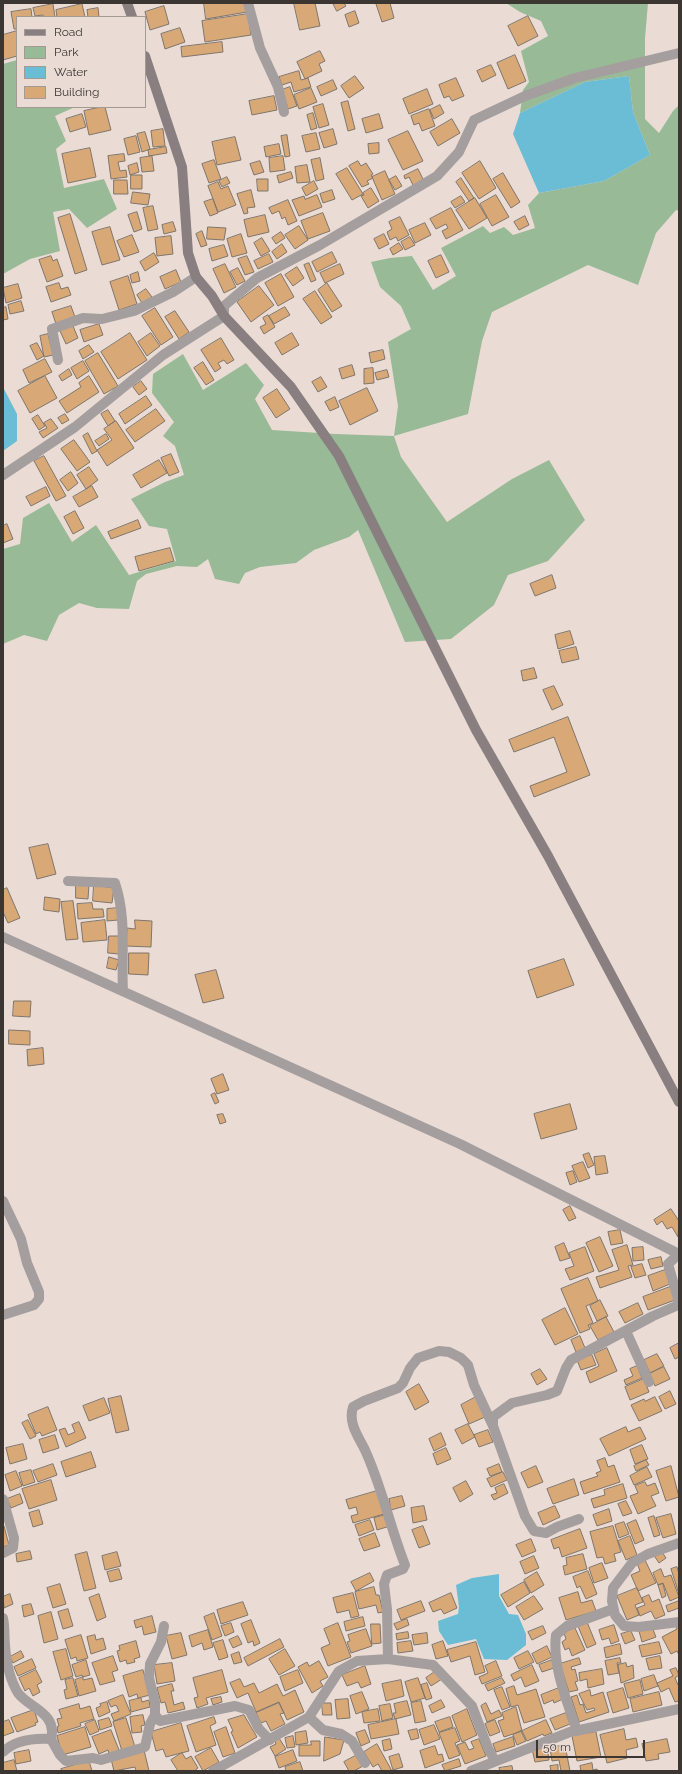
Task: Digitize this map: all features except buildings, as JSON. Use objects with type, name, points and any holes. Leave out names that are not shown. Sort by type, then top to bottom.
[{"type":"main road","points":[[127,3],[132,16]]},
{"type":"main road","points":[[146,59],[182,167],[186,204],[188,253],[196,277],[212,296],[224,316],[291,387],[339,456],[476,730],[548,856],[679,1102]]},
{"type":"street","points":[[248,3],[260,48],[278,87],[284,112]]},
{"type":"street","points":[[3,475],[75,427],[163,355],[224,316],[224,306],[257,278],[320,245],[437,176],[459,152],[474,120],[525,96],[575,78],[679,53]]},
{"type":"street","points":[[58,360],[52,329],[83,318],[102,319],[134,311],[173,292],[196,277]]},
{"type":"street","points":[[68,881],[115,883],[123,921],[123,991]]},
{"type":"street","points":[[3,937],[460,1144],[679,1254],[668,1264],[679,1302],[676,1306],[571,1360],[566,1368],[557,1391],[547,1395],[512,1403],[493,1417],[493,1426]]},
{"type":"street","points":[[3,1201],[21,1239],[27,1263],[39,1292],[39,1299],[34,1305],[3,1315]]},
{"type":"street","points":[[626,1331],[649,1382]]},
{"type":"street","points":[[388,1659],[387,1609],[384,1584],[387,1575],[403,1569],[405,1565],[366,1452],[352,1425],[350,1415],[353,1407],[364,1401],[398,1388],[418,1358],[439,1350],[449,1352],[461,1358],[468,1365],[474,1385],[493,1426],[525,1516],[534,1532],[546,1533],[557,1527],[580,1519]]},
{"type":"street","points":[[3,1499],[14,1538],[13,1548],[3,1553]]},
{"type":"street","points":[[679,1543],[648,1554],[632,1563],[613,1588],[612,1601],[615,1614],[624,1626],[645,1626],[679,1622]]},
{"type":"street","points":[[577,1731],[560,1675],[554,1648],[556,1635],[567,1626],[613,1609]]},
{"type":"street","points":[[3,1618],[5,1646],[11,1677],[18,1693],[41,1710],[47,1718],[53,1733],[51,1739],[60,1756],[66,1761],[93,1758],[101,1760],[145,1747],[150,1724],[155,1715],[155,1702],[149,1678],[150,1664],[162,1642],[164,1626]]},
{"type":"street","points":[[213,1771],[309,1717],[339,1671],[357,1661],[388,1659],[433,1665],[472,1706],[488,1748],[495,1761]]},
{"type":"street","points":[[155,1715],[160,1721],[235,1706],[249,1710],[259,1729],[270,1740]]},
{"type":"street","points":[[471,1771],[577,1731],[679,1709]]},
{"type":"street","points":[[309,1717],[323,1730],[341,1734],[352,1741],[365,1763]]},
{"type":"street","points":[[3,1752],[25,1740],[51,1739]]},
{"type":"green space","points":[[506,3],[648,3],[645,38],[645,119],[659,133],[673,111],[679,105],[679,211],[676,210],[656,233],[638,285],[588,265],[492,312],[482,341],[468,414],[394,436],[398,406],[388,342],[411,329],[401,306],[380,287],[371,262],[390,258],[412,256],[433,290],[456,276],[441,248],[483,226],[490,233],[504,227],[513,235],[535,228],[528,205],[539,193],[604,181],[650,155],[633,112],[629,76],[585,82],[520,113],[523,90],[529,82],[521,51],[548,36],[541,21],[520,12]]},
{"type":"green space","points":[[16,60],[16,108],[73,108],[55,116],[66,141],[56,149],[64,188],[104,179],[117,209],[87,228],[69,209],[53,212],[60,251],[30,259],[3,274],[3,64]]},
{"type":"green space","points":[[183,354],[203,390],[246,363],[264,385],[255,399],[272,430],[394,436],[401,457],[447,522],[512,479],[549,460],[585,520],[548,561],[508,575],[494,605],[451,639],[405,642],[358,530],[349,537],[314,550],[296,563],[260,567],[245,573],[239,584],[215,579],[208,559],[197,567],[177,566],[146,574],[137,581],[129,609],[97,608],[79,603],[59,615],[47,641],[24,635],[3,644],[3,549],[20,544],[23,518],[49,503],[72,542],[96,525],[129,575],[176,561],[167,529],[149,526],[131,499],[165,482],[184,475],[175,446],[163,436],[174,422],[152,393],[153,374]]},
{"type":"water","points":[[629,76],[633,112],[650,155],[604,181],[539,193],[513,134],[520,113],[585,82]]},
{"type":"water","points":[[3,387],[17,414],[17,441],[3,451]]},
{"type":"water","points":[[499,1574],[499,1596],[509,1614],[518,1615],[526,1634],[526,1645],[507,1660],[484,1659],[476,1639],[448,1645],[439,1631],[438,1621],[458,1614],[459,1607],[456,1585],[472,1578]]}]
